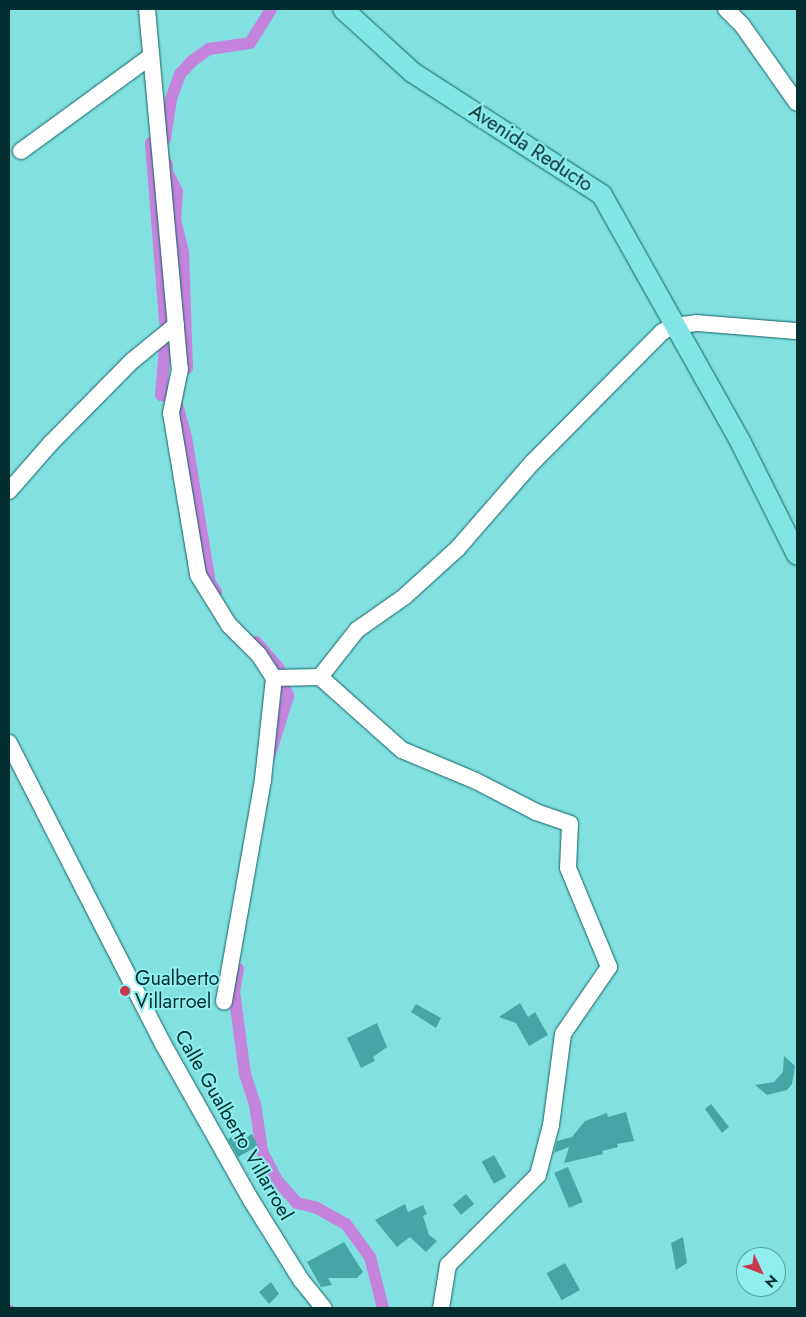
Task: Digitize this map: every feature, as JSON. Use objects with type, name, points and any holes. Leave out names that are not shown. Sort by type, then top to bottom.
[{"type":"main road","name":"Avenida Reducto","points":[[343,9],[412,72],[602,195],[673,326],[741,443],[797,555]]},
{"type":"street","points":[[147,9],[180,369],[171,413],[198,575],[229,625],[259,655],[274,678],[264,780],[224,1002]]},
{"type":"street","points":[[726,9],[742,25],[797,104]]},
{"type":"street","points":[[21,151],[150,57]]},
{"type":"street","points":[[320,677],[357,630],[404,597],[458,548],[532,463],[604,389],[673,326],[697,323],[797,331]]},
{"type":"street","points":[[9,491],[51,443],[132,361],[176,325]]},
{"type":"street","points":[[274,678],[320,677],[402,750],[476,781],[536,812],[570,824],[568,868],[609,967],[563,1034],[551,1125],[538,1176],[448,1265],[441,1308]]},
{"type":"street","name":"Calle Gualberto Villarroel","points":[[9,743],[163,1044],[251,1200],[301,1280],[324,1308]]},
{"type":"building","points":[[520,1003],[528,1017],[535,1012],[548,1035],[529,1046],[516,1023],[499,1017]]},
{"type":"building","points":[[416,1004],[441,1018],[436,1028],[411,1012]]},
{"type":"building","points":[[377,1023],[387,1047],[373,1057],[375,1061],[361,1068],[347,1038]]},
{"type":"building","points":[[784,1056],[795,1066],[792,1084],[787,1090],[767,1095],[755,1085],[774,1082],[783,1072]]},
{"type":"building","points":[[711,1104],[729,1127],[722,1133],[705,1109]]},
{"type":"building","points":[[626,1112],[634,1141],[617,1144],[618,1147],[602,1151],[603,1154],[564,1163],[569,1147],[554,1153],[557,1141],[572,1137],[585,1121],[607,1113],[608,1117]]},
{"type":"building","points":[[252,1134],[258,1146],[238,1157],[228,1139],[233,1136],[237,1144]]},
{"type":"building","points":[[494,1155],[506,1177],[494,1184],[482,1162]]},
{"type":"building","points":[[568,1167],[583,1202],[569,1208],[554,1173]]},
{"type":"building","points":[[466,1194],[474,1204],[461,1215],[453,1205]]},
{"type":"building","points":[[405,1204],[408,1212],[423,1205],[427,1214],[423,1216],[429,1235],[437,1241],[426,1252],[410,1237],[397,1247],[375,1220]]},
{"type":"building","points":[[683,1237],[687,1263],[676,1270],[671,1243]]},
{"type":"building","points":[[344,1242],[363,1272],[357,1278],[328,1278],[332,1285],[321,1287],[307,1262]]},
{"type":"building","points":[[565,1263],[580,1290],[562,1300],[547,1273]]},
{"type":"building","points":[[271,1282],[279,1294],[269,1304],[259,1292]]},
{"type":"waterway","points":[[165,139],[171,99],[180,74],[192,61],[209,49],[250,43],[271,9]]},
{"type":"waterway","points":[[151,143],[165,322]]},
{"type":"waterway","points":[[167,164],[167,172],[177,192],[175,220],[183,253],[187,368]]},
{"type":"waterway","points":[[165,396],[161,395],[166,335]]},
{"type":"waterway","points":[[175,398],[186,437],[210,583],[216,592]]},
{"type":"waterway","points":[[256,642],[279,668]]},
{"type":"waterway","points":[[269,757],[288,696],[285,688]]},
{"type":"waterway","points":[[238,969],[234,991],[245,1074],[255,1104],[262,1151],[276,1179],[297,1203],[315,1207],[346,1224],[370,1257],[383,1308]]},
{"type":"waterway","points":[[9,1306],[13,1308]]},
{"type":"place","name":"Gualberto Villarroel","points":[[125,991]]}]
